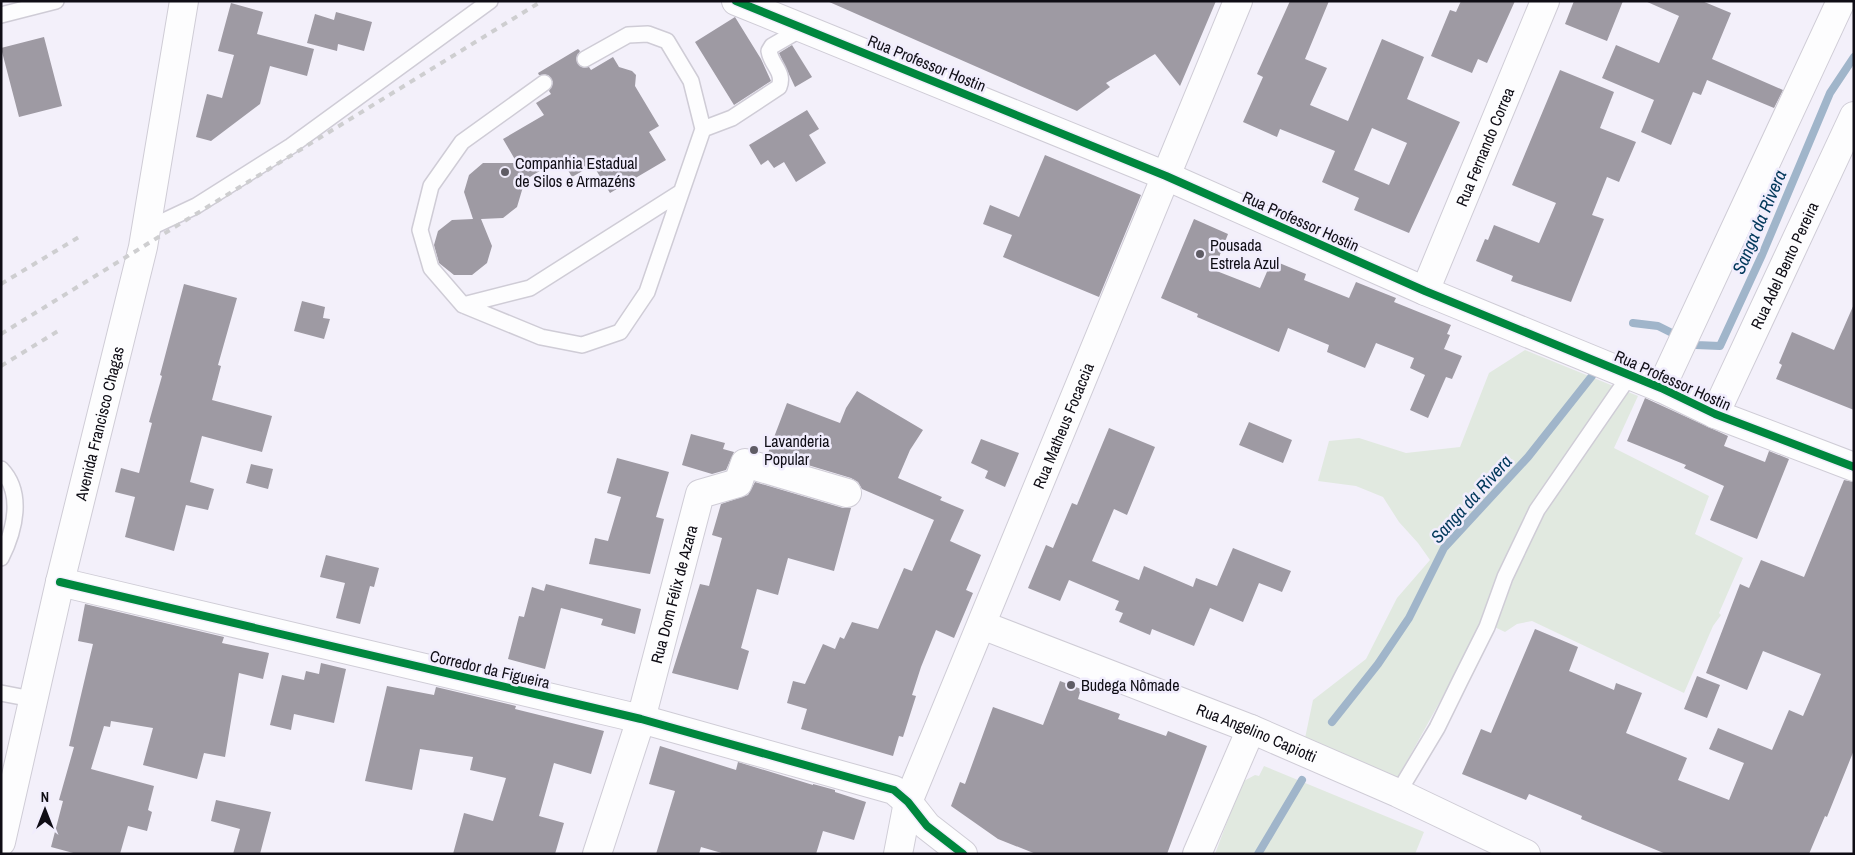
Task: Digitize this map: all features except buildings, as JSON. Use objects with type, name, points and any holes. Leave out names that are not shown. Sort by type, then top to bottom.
[{"type":"street","name":"Avenida Francisco Chagas","points":[[1,842],[32,699],[147,230],[184,1]]},
{"type":"street","name":"Rua Professor Hostin","points":[[736,1],[1166,176],[1425,291],[1630,375],[1715,414],[1854,467]]},
{"type":"street","name":"Rua Matheus Focaccia","points":[[898,854],[908,802],[1238,1]]},
{"type":"street","name":"Rua Fernando Correa","points":[[1425,291],[1545,1]]},
{"type":"street","points":[[1660,388],[1841,1]]},
{"type":"street","name":"Rua Adel Bento Pereira","points":[[1715,414],[1854,116]]},
{"type":"street","name":"Rua Dom Félix de Azara","points":[[597,854],[641,719],[700,494],[738,482],[745,463],[847,493]]},
{"type":"street","name":"Corredor da Figueira","points":[[60,582],[641,719],[894,790],[908,802],[927,826],[963,854]]},
{"type":"street","name":"Rua Angelino Capiotti","points":[[982,625],[1251,729],[1398,793],[1526,854]]},
{"type":"street","points":[[1197,854],[1251,729]]},
{"type":"lane","points":[[1,14],[56,1]]},
{"type":"lane","points":[[147,230],[196,206],[291,146],[490,1]]},
{"type":"lane","points":[[703,129],[732,118],[778,87],[780,74],[769,51],[772,46],[803,28]]},
{"type":"lane","points":[[544,83],[462,142],[430,186],[420,230],[431,268],[463,304],[541,337],[582,345],[620,332],[647,292],[703,129],[692,81],[667,41],[648,34],[628,35],[585,59]]},
{"type":"lane","points":[[463,304],[530,288],[681,192]]},
{"type":"lane","points":[[1398,793],[1437,728],[1487,627],[1505,577],[1538,510],[1630,375]]},
{"type":"lane","points":[[1,468],[11,479],[16,515],[1,558]]},
{"type":"lane","points":[[1,693],[32,699]]},
{"type":"shaded area","points":[[1525,350],[1638,396],[1614,448],[1709,496],[1695,534],[1743,558],[1719,613],[1721,615],[1713,626],[1684,693],[1532,621],[1517,624],[1505,632],[1484,622],[1391,790],[1304,743],[1313,700],[1366,659],[1397,598],[1430,560],[1399,522],[1383,497],[1356,486],[1318,481],[1329,441],[1359,438],[1406,453],[1460,447],[1489,373]]},
{"type":"shaded area","points":[[1264,766],[1424,832],[1415,854],[1215,854],[1242,782],[1255,775],[1259,776]]},
{"type":"waterway","name":"Sanga da Rivera","points":[[1633,323],[1658,326],[1696,345],[1720,346],[1762,255],[1830,93],[1854,57]]},
{"type":"waterway","name":"Sanga da Rivera","points":[[1332,722],[1378,664],[1409,618],[1444,548],[1528,457],[1592,376]]},
{"type":"waterway","name":"Sanga da Rivera","points":[[1258,854],[1302,780]]},
{"type":"railway","points":[[1,334],[542,1]]},
{"type":"railway","points":[[1,284],[79,237]]},
{"type":"railway","points":[[1,366],[58,331]]},
{"type":"cycle path","points":[[736,1],[1166,176],[1425,291],[1661,388],[1715,414],[1854,467]]},
{"type":"cycle path","points":[[60,582],[641,719],[894,790],[908,802],[927,826],[963,854]]},
{"type":"place","name":"Companhia Estadual de Silos e Armazéns","points":[[505,172]]},
{"type":"place","name":"Pousada Estrela Azul","points":[[1200,254]]},
{"type":"place","name":"Lavanderia Popular","points":[[754,450]]},
{"type":"place","name":"Budega Nômade","points":[[1071,685]]}]
